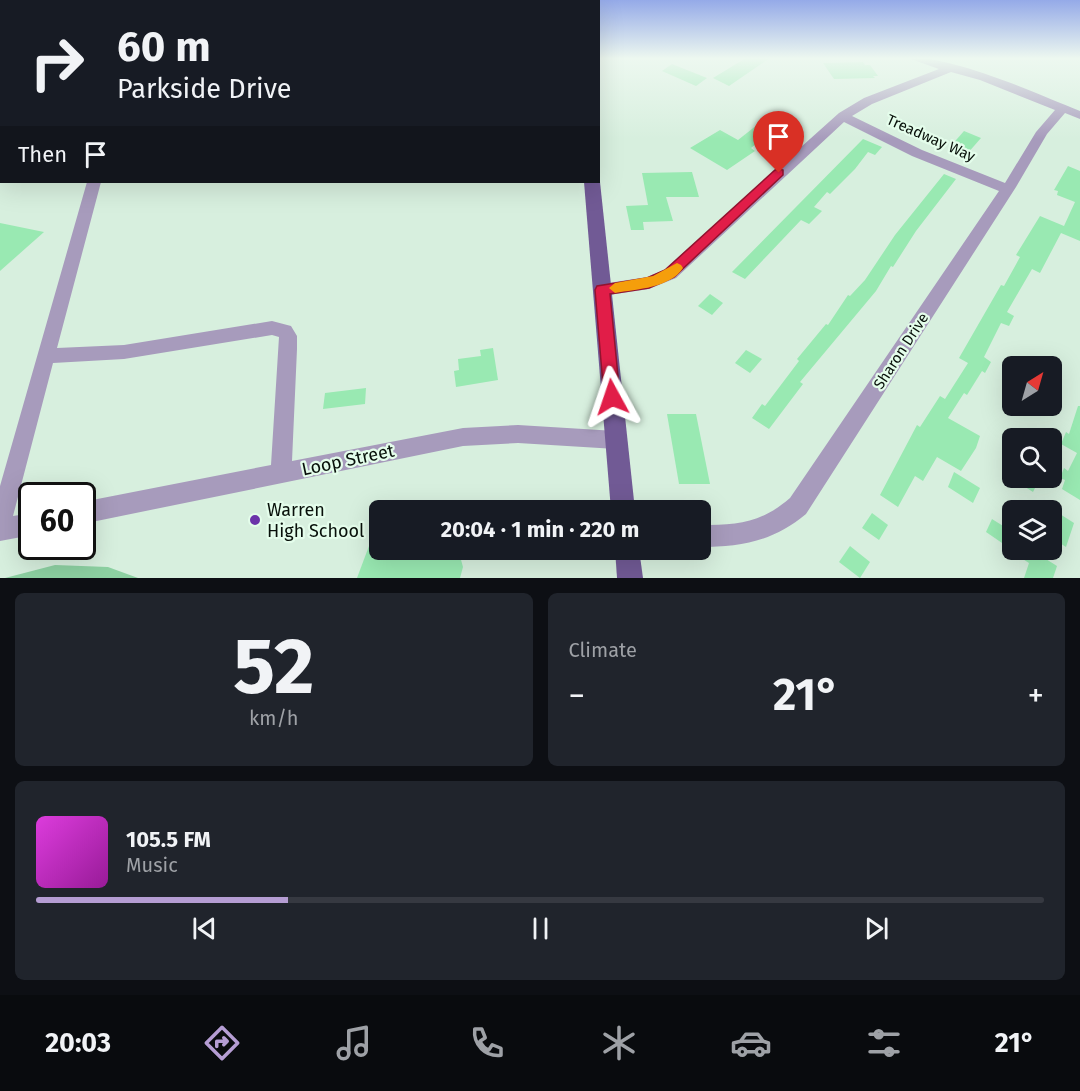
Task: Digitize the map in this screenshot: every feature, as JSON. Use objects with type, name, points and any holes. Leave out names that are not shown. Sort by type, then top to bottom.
[{"type":"main road","points":[[592,183],[622,500]]},
{"type":"main road","points":[[628,560],[630,578]]},
{"type":"street","points":[[602,290],[649,283],[670,274],[843,116],[868,101],[911,85]]},
{"type":"street","points":[[999,85],[1072,111]]},
{"type":"street","name":"Sharon Drive","points":[[711,536],[740,536],[758,531],[776,524],[798,506],[1007,189],[1042,132],[1072,111]]},
{"type":"street","name":"Treadway Way","points":[[843,116],[917,153],[1007,189]]},
{"type":"street","points":[[0,525],[94,183]]},
{"type":"street","points":[[47,356],[124,352],[272,328],[285,331],[288,336],[288,349],[281,474]]},
{"type":"street","name":"Loop Street","points":[[96,510],[463,437],[518,434],[616,440]]},
{"type":"street","points":[[0,530],[18,527]]},
{"type":"green space","points":[[55,565],[108,567],[138,578],[5,578]]},
{"type":"building","points":[[757,125],[771,132],[751,148],[755,151],[727,170],[690,148],[720,130],[738,140]]},
{"type":"building","points":[[964,131],[981,138],[967,154],[950,147]]},
{"type":"building","points":[[863,139],[882,147],[875,155],[868,152],[830,194],[827,192],[814,207],[822,211],[809,224],[801,220],[745,279],[732,272]]},
{"type":"building","points":[[1068,166],[1080,171],[1080,241],[1061,233],[1040,273],[1032,269],[1007,312],[1014,316],[1009,326],[1001,323],[984,357],[991,362],[985,373],[982,371],[967,395],[964,393],[948,418],[980,436],[976,448],[961,471],[937,457],[923,481],[915,476],[898,507],[880,495],[917,425],[920,427],[940,396],[945,399],[968,363],[959,358],[1001,285],[1004,286],[1020,257],[1016,255],[1040,216],[1064,226],[1075,202],[1057,195],[1058,191],[1054,190]]},
{"type":"building","points":[[692,172],[699,197],[666,197],[673,221],[643,222],[644,230],[631,230],[626,206],[648,205],[642,173]]},
{"type":"building","points":[[944,174],[956,179],[916,231],[893,267],[891,266],[876,291],[800,382],[803,384],[769,429],[752,418],[762,404],[765,406],[799,361],[797,359],[826,324],[828,325],[848,295],[850,296],[865,280],[895,235]]},
{"type":"building","points":[[0,223],[44,232],[0,271]]},
{"type":"building","points":[[710,294],[723,303],[712,315],[698,306]]},
{"type":"building","points":[[493,348],[498,380],[456,387],[454,371],[459,370],[458,359],[481,356],[480,350]]},
{"type":"building","points":[[746,350],[762,359],[750,373],[735,363]]},
{"type":"building","points":[[366,388],[365,404],[323,409],[325,393]]},
{"type":"building","points":[[1078,406],[1080,406],[1080,500],[1062,489],[1065,480],[1062,479],[1064,468],[1068,471],[1077,453],[1062,445],[1066,432],[1069,434]]},
{"type":"building","points":[[667,414],[696,414],[710,484],[679,484]]},
{"type":"building","points":[[954,472],[980,488],[973,503],[948,487]]},
{"type":"building","points":[[872,513],[888,525],[879,540],[862,528]]},
{"type":"building","points":[[1062,515],[1074,523],[1066,547],[1062,544]]},
{"type":"building","points":[[992,519],[1002,525],[1002,543],[986,532]]},
{"type":"building","points":[[369,546],[369,560],[461,560],[463,567],[460,578],[357,578]]},
{"type":"building","points":[[850,546],[870,562],[860,578],[839,562]]},
{"type":"building","points":[[1024,560],[1047,560],[1057,566],[1053,578],[1024,578],[1029,563]]},
{"type":"slow traffic","points":[[615,288],[649,283],[663,278],[677,268]]},
{"type":"place","name":"Warren High School","points":[[255,520]]},
{"type":"route","points":[[612,397],[602,290],[649,283],[670,274],[779,173]]}]
